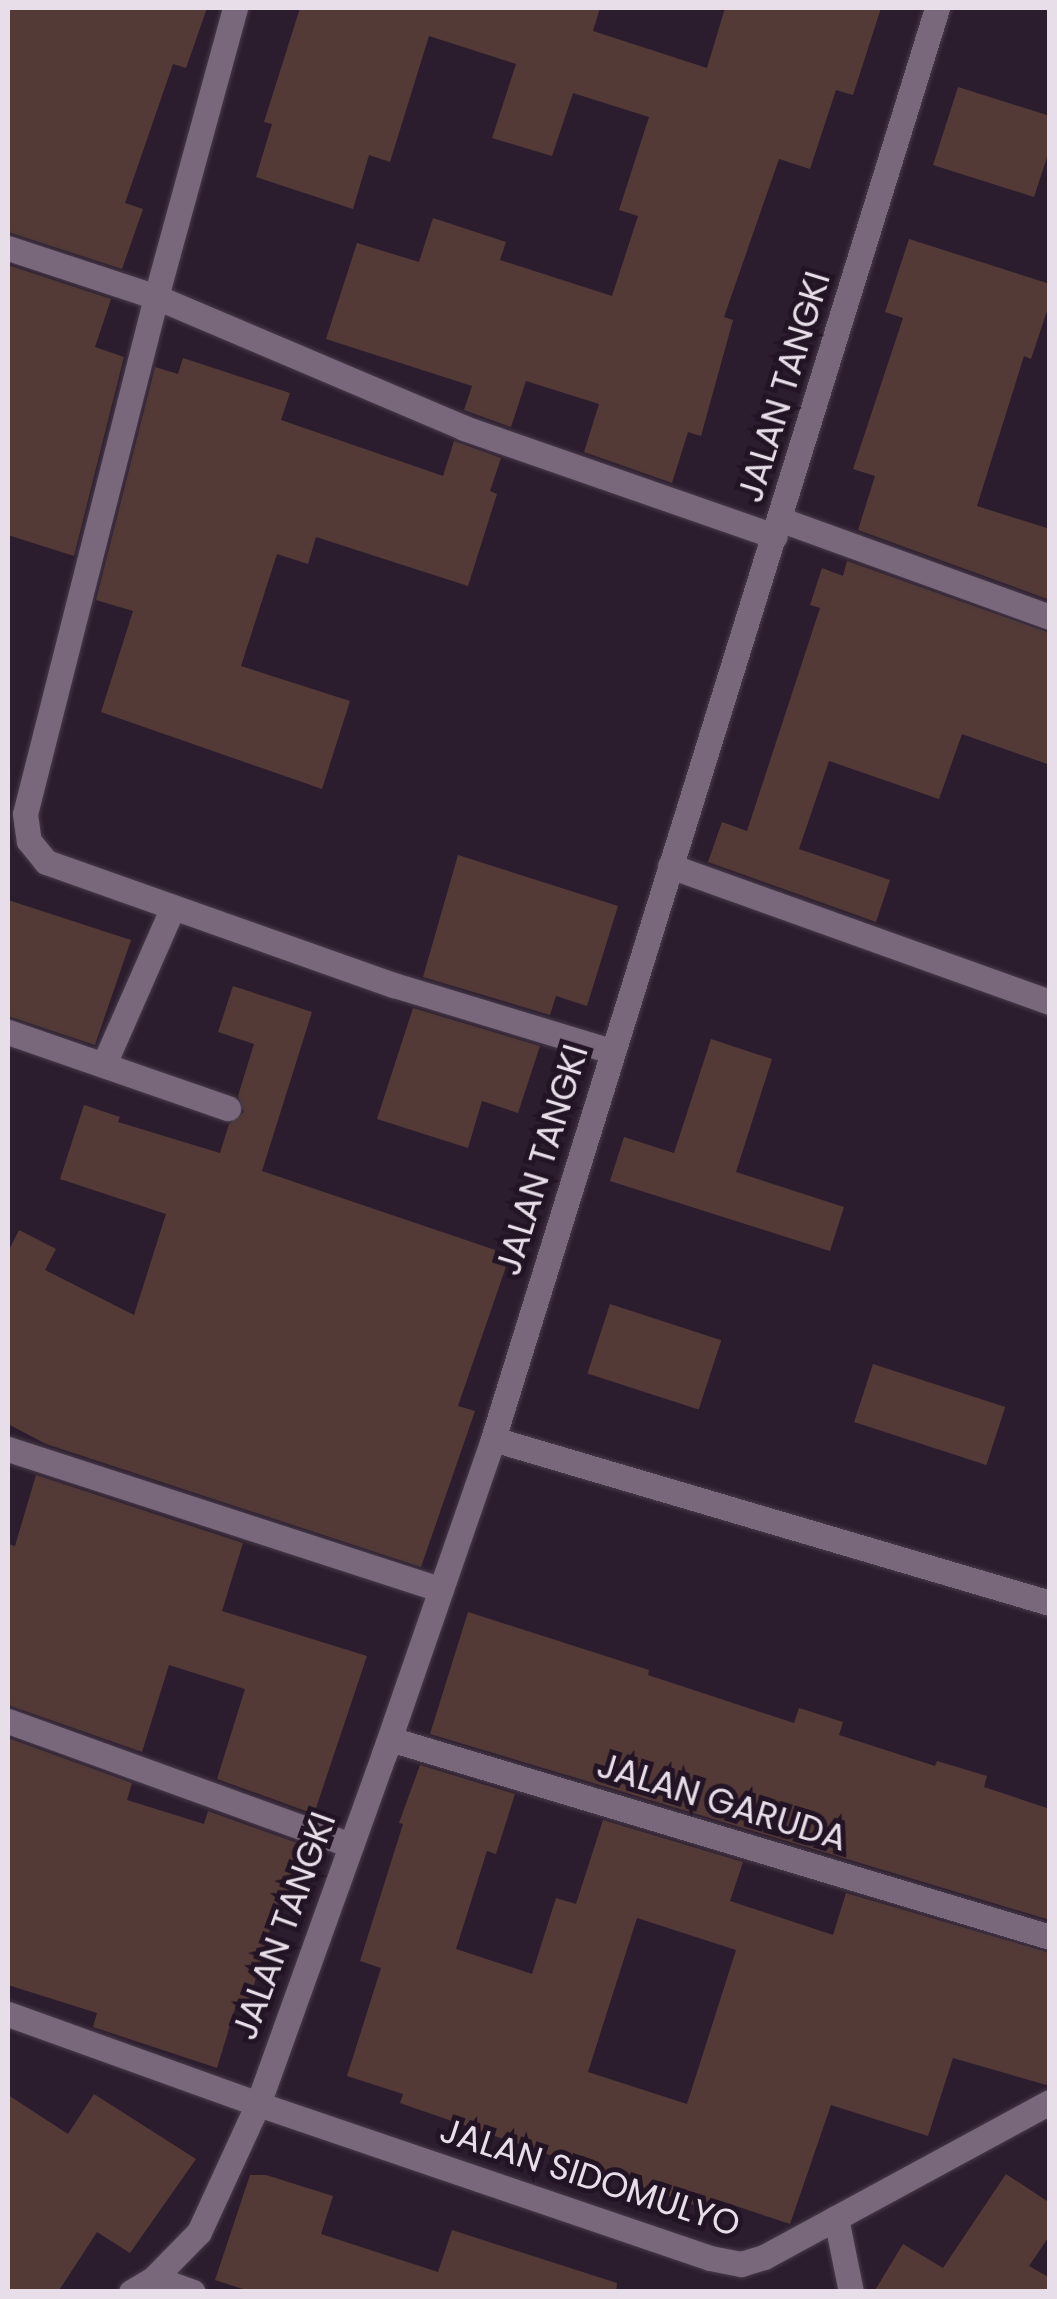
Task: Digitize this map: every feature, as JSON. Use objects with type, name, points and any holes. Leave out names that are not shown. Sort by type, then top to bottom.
[{"type":"street","points":[[236,8],[156,297],[25,814],[29,841],[46,862],[394,985],[611,1051]]},
{"type":"street","name":"JALAN TANGKI","points":[[143,2285],[199,2232],[258,2104],[384,1754],[493,1439],[937,8]]},
{"type":"street","points":[[8,248],[156,297],[464,428],[1050,617]]},
{"type":"street","points":[[670,866],[1050,1002]]},
{"type":"street","points":[[104,1064],[173,907]]},
{"type":"street","points":[[8,1032],[228,1108]]},
{"type":"street","points":[[493,1439],[1050,1603]]},
{"type":"street","points":[[8,1449],[440,1590]]},
{"type":"street","points":[[8,1721],[350,1845]]},
{"type":"street","name":"JALAN GARUDA","points":[[384,1754],[390,1739],[1050,1937]]},
{"type":"street","name":"JALAN SIDOMULYO","points":[[8,2014],[258,2104],[710,2258],[741,2264],[764,2257],[1050,2102]]},
{"type":"street","points":[[836,2218],[850,2292]]},
{"type":"street","points":[[143,2285],[194,2292]]},
{"type":"building","points":[[8,8],[207,8],[186,68],[173,64],[125,203],[143,209],[122,269],[8,232]]},
{"type":"building","points":[[300,8],[600,8],[593,31],[707,68],[725,8],[881,8],[853,95],[836,90],[810,169],[779,159],[724,317],[733,320],[701,436],[688,432],[672,483],[584,452],[599,404],[526,381],[511,427],[464,410],[472,386],[326,339],[357,243],[419,262],[433,218],[506,242],[500,260],[612,296],[638,216],[619,210],[649,117],[573,93],[552,156],[492,138],[516,64],[429,36],[390,162],[369,155],[353,209],[256,177],[272,124],[264,122]]},
{"type":"building","points":[[958,87],[1050,116],[1050,148],[1034,197],[933,165]]},
{"type":"building","points":[[909,239],[1050,284],[1050,302],[1031,359],[1024,356],[977,506],[1050,529],[1050,600],[858,530],[875,476],[853,469],[903,318],[885,312]]},
{"type":"building","points":[[8,265],[111,299],[95,347],[124,357],[74,556],[8,535]]},
{"type":"building","points":[[183,358],[290,393],[281,420],[443,476],[454,441],[501,458],[490,491],[497,494],[468,586],[316,537],[308,564],[277,554],[241,666],[350,701],[322,789],[101,712],[133,611],[96,600],[155,367],[178,374]]},
{"type":"building","points":[[847,561],[1050,633],[1050,765],[962,734],[939,799],[829,761],[799,849],[890,880],[876,922],[708,862],[722,822],[747,831],[820,608],[810,605],[822,568],[843,576]]},
{"type":"building","points":[[458,855],[618,906],[587,1006],[556,996],[550,1015],[423,977]]},
{"type":"building","points":[[8,900],[131,940],[95,1045],[8,1016]]},
{"type":"building","points":[[233,986],[312,1012],[262,1171],[510,1255],[458,1406],[475,1411],[421,1567],[46,1444],[8,1424],[8,1252],[19,1230],[56,1249],[45,1270],[134,1315],[166,1214],[60,1179],[84,1105],[120,1117],[118,1122],[220,1153],[229,1124],[244,1112],[238,1096],[254,1044],[218,1032]]},
{"type":"building","points":[[413,1008],[540,1046],[518,1113],[482,1101],[468,1148],[377,1119]]},
{"type":"building","points":[[711,1039],[772,1059],[736,1172],[844,1207],[830,1251],[610,1181],[624,1137],[674,1153]]},
{"type":"building","points":[[610,1304],[721,1340],[699,1410],[587,1373]]},
{"type":"building","points":[[873,1364],[1005,1407],[986,1465],[854,1422]]},
{"type":"building","points":[[36,1475],[243,1543],[222,1611],[367,1656],[314,1814],[217,1779],[245,1689],[169,1665],[142,1752],[8,1705],[8,1544],[15,1546]]},
{"type":"building","points":[[468,1612],[649,1670],[648,1675],[794,1723],[799,1708],[843,1722],[839,1735],[935,1766],[937,1761],[987,1776],[984,1787],[1050,1809],[1050,1920],[430,1734]]},
{"type":"building","points":[[8,1738],[132,1783],[127,1800],[204,1824],[208,1811],[303,1845],[278,1928],[271,1926],[246,2012],[235,2009],[217,2068],[93,2027],[97,2013],[8,1985]]},
{"type":"building","points":[[420,1765],[515,1794],[496,1854],[487,1851],[456,1949],[532,1974],[556,1898],[576,1904],[603,1820],[743,1862],[730,1901],[833,1935],[846,1893],[1050,1953],[1050,2086],[953,2058],[928,2136],[831,2105],[790,2224],[724,2202],[720,2214],[400,2103],[403,2094],[347,2076],[381,1968],[360,1961],[403,1824],[399,1823]],"holes":[[[637,1918],[736,1950],[687,2104],[588,2072]]]},
{"type":"building","points":[[94,2094],[196,2159],[130,2253],[97,2232],[58,2292],[8,2292],[8,2095],[68,2134]]},
{"type":"building","points":[[1006,2174],[1050,2203],[1050,2235],[1029,2266],[1050,2278],[1050,2292],[874,2292],[903,2244],[943,2268]]},
{"type":"building","points":[[250,2175],[266,2175],[333,2196],[321,2234],[438,2272],[452,2230],[617,2283],[616,2292],[252,2292],[215,2280]]}]
